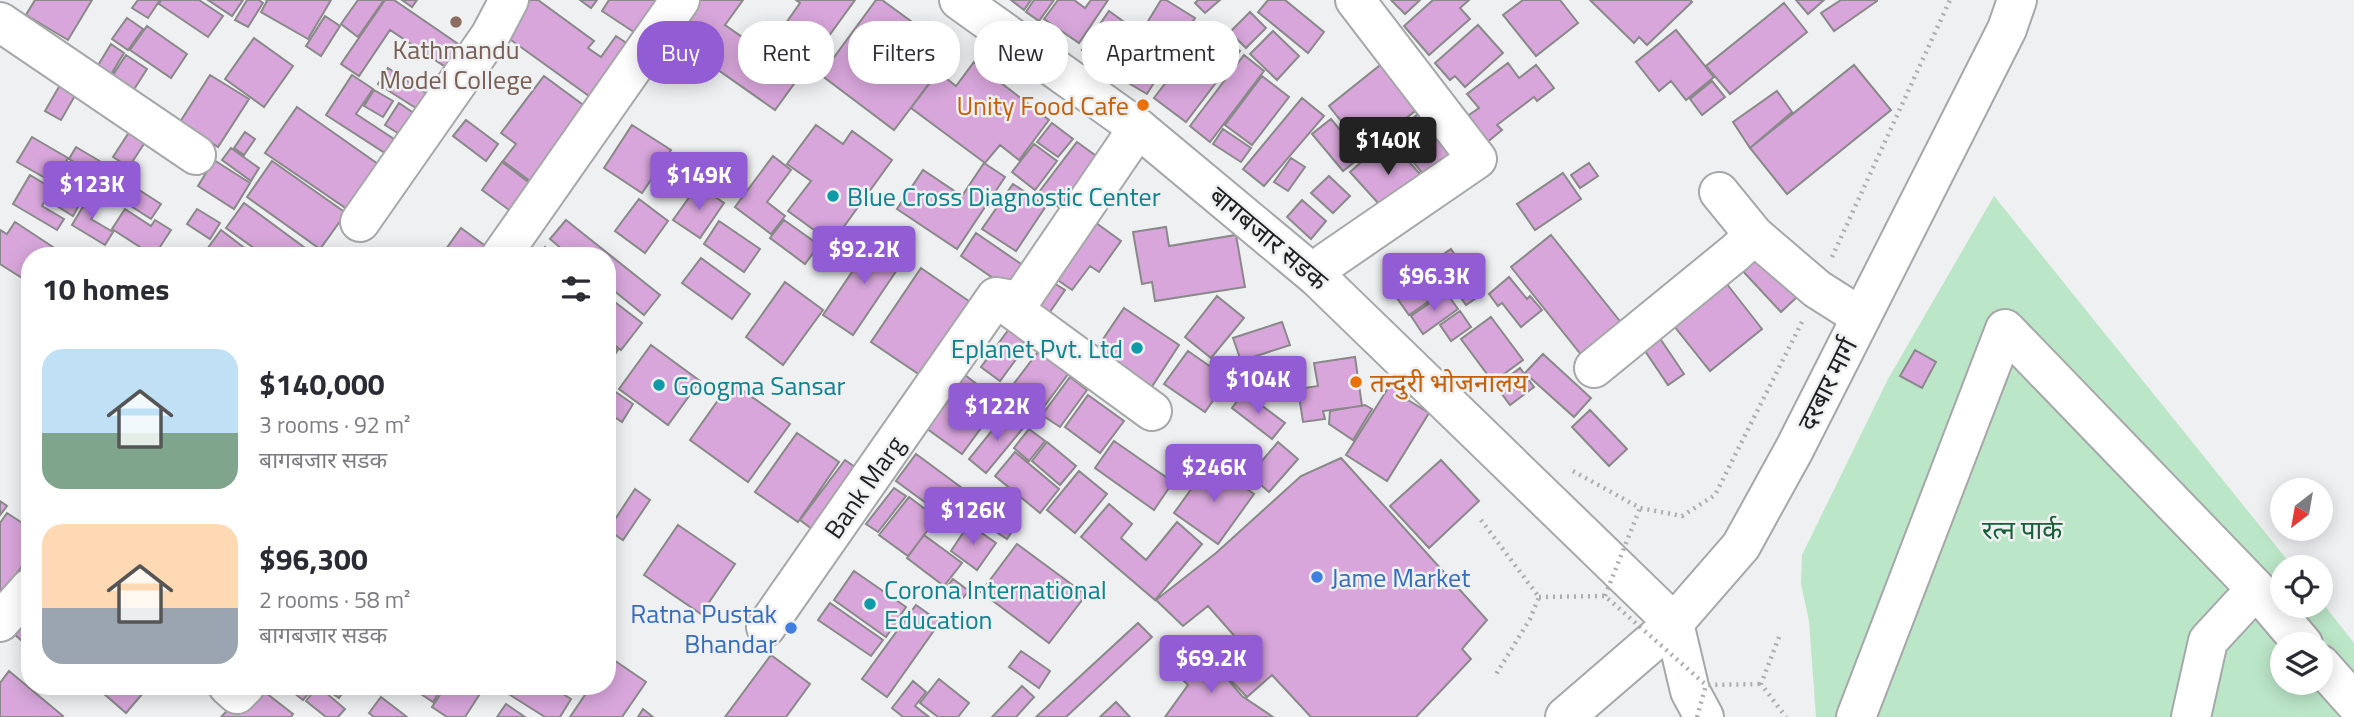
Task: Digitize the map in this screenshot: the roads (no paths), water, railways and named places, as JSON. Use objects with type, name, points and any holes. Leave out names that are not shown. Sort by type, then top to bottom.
[{"type":"street","points":[[360,222],[490,36],[509,0]]},
{"type":"street","points":[[507,247],[680,0]]},
{"type":"street","name":"बागबजार सडक","points":[[959,0],[1138,128],[1317,277],[1674,623]]},
{"type":"street","points":[[1317,277],[1327,262],[1477,159],[1355,0]]},
{"type":"street","name":"दरबार मार्ग","points":[[1565,717],[1674,623],[1741,546],[1795,448],[2007,29],[2017,0]]},
{"type":"street","points":[[0,22],[196,155]]},
{"type":"street","points":[[996,297],[1020,301],[1138,128]]},
{"type":"street","points":[[1719,192],[1754,235],[1817,289],[1861,317]]},
{"type":"street","points":[[1594,368],[1754,235]]},
{"type":"street","points":[[996,297],[1152,411]]},
{"type":"street","name":"Bank Marg","points":[[766,627],[996,297]]},
{"type":"street","points":[[1856,717],[2005,328],[2256,589],[2294,632]]},
{"type":"street","points":[[2191,717],[2208,641],[2256,589]]},
{"type":"street","points":[[0,622],[21,598]]},
{"type":"street","points":[[1674,623],[1690,691],[1705,701]]},
{"type":"street","points":[[2333,679],[2354,702]]},
{"type":"place","name":"Kathmandu Model College","points":[[456,22]]},
{"type":"place","name":"Unity Food Cafe","points":[[1143,105]]},
{"type":"place","name":"Blue Cross Diagnostic Center","points":[[833,196]]},
{"type":"place","name":"Eplanet Pvt. Ltd","points":[[1137,348]]},
{"type":"place","name":"तन्दुरी भोजनालय","points":[[1356,382]]},
{"type":"place","name":"Googma Sansar","points":[[659,385]]},
{"type":"place","name":"Jame Market","points":[[1317,577]]},
{"type":"place","name":"Corona International Education","points":[[870,604]]},
{"type":"place","name":"Ratna Pustak Bhandar","points":[[791,628]]},
{"type":"park label","name":"रत्न पार्क","points":[[2022,529]]}]
